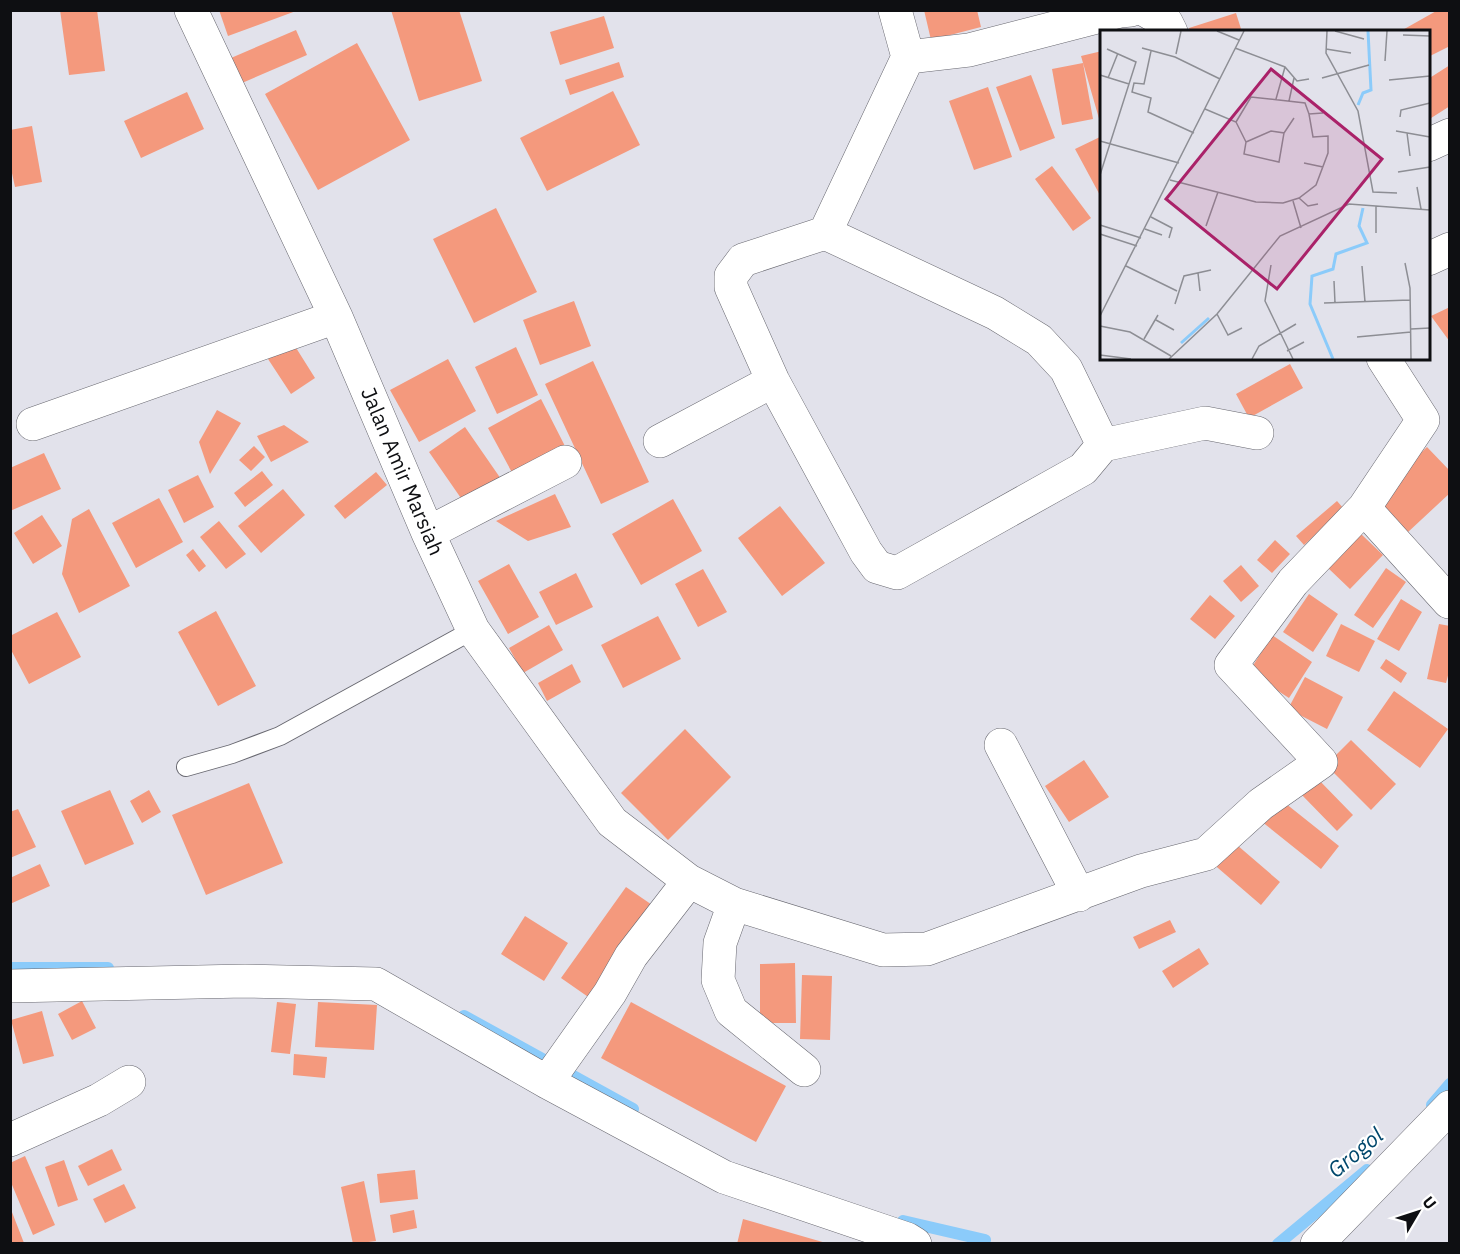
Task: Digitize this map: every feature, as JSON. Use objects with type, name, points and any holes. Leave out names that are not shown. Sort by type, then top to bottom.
[{"type":"street","name":"Jalan Amir Marsiah","points":[[191,10],[336,317],[428,533],[473,630],[612,822],[689,881],[734,904],[883,950],[927,949],[1141,871],[1206,854],[1261,804],[1321,762],[1231,665],[1293,582],[1364,508]]},
{"type":"street","points":[[825,233],[908,57],[895,10]]},
{"type":"street","points":[[908,57],[969,50],[1131,10]]},
{"type":"street","points":[[1145,10],[1166,21],[1170,30]]},
{"type":"street","points":[[1430,144],[1449,135]]},
{"type":"street","points":[[1103,445],[1066,369],[1039,340],[995,313],[825,233],[743,260],[731,276],[731,287],[773,381],[866,552],[877,567],[897,573],[1083,469],[1103,445],[1205,423],[1257,433]]},
{"type":"street","points":[[1430,259],[1449,249]]},
{"type":"street","points":[[33,424],[336,317]]},
{"type":"street","points":[[1384,360],[1423,420],[1364,508],[1449,602]]},
{"type":"street","points":[[660,441],[773,381]]},
{"type":"street","points":[[428,533],[565,462]]},
{"type":"street","points":[[1001,745],[1079,895]]},
{"type":"street","points":[[548,1082],[610,993],[631,956],[689,881]]},
{"type":"street","points":[[734,904],[720,943],[718,980],[730,1011],[804,1070]]},
{"type":"street","points":[[10,986],[245,981],[376,984],[548,1082],[724,1178],[907,1239],[915,1244]]},
{"type":"street","points":[[10,1140],[99,1100],[129,1083]]},
{"type":"street","points":[[1317,1244],[1449,1107]]},
{"type":"lane","points":[[186,767],[232,754],[280,736],[473,630]]},
{"type":"building","points":[[60,10],[97,10],[105,71],[69,75]]},
{"type":"building","points":[[219,10],[296,10],[296,11],[228,36]]},
{"type":"building","points":[[391,10],[459,10],[482,81],[419,101]]},
{"type":"building","points":[[924,10],[977,10],[981,27],[931,40]]},
{"type":"building","points":[[1438,10],[1450,10],[1450,46],[1430,56],[1430,30],[1403,30]]},
{"type":"building","points":[[1236,13],[1241,30],[1190,30],[1189,28]]},
{"type":"building","points":[[604,16],[614,48],[560,65],[550,32]]},
{"type":"building","points":[[296,30],[307,55],[235,86],[224,61]]},
{"type":"building","points":[[357,43],[410,140],[318,190],[265,94]]},
{"type":"building","points":[[1100,51],[1100,122],[1081,56]]},
{"type":"building","points":[[619,62],[624,77],[570,95],[565,80]]},
{"type":"building","points":[[1083,63],[1093,119],[1062,125],[1052,69]]},
{"type":"building","points":[[1450,65],[1450,106],[1430,119],[1430,78]]},
{"type":"building","points":[[1031,75],[1055,138],[1020,151],[996,87]]},
{"type":"building","points":[[988,87],[1012,157],[974,170],[949,101]]},
{"type":"building","points":[[613,91],[640,145],[547,191],[520,138]]},
{"type":"building","points":[[187,92],[204,129],[141,158],[124,121]]},
{"type":"building","points":[[32,126],[42,182],[15,187],[10,164],[10,130]]},
{"type":"building","points":[[1100,137],[1100,195],[1075,149]]},
{"type":"building","points":[[1052,166],[1091,218],[1073,231],[1035,179]]},
{"type":"building","points":[[496,208],[537,292],[474,323],[433,239]]},
{"type":"building","points":[[574,301],[591,346],[540,365],[523,320]]},
{"type":"building","points":[[1450,307],[1450,342],[1431,316]]},
{"type":"building","points":[[293,343],[315,378],[291,394],[268,359]]},
{"type":"building","points":[[516,347],[538,395],[497,414],[475,367]]},
{"type":"building","points":[[448,359],[476,411],[419,442],[390,390]]},
{"type":"building","points":[[593,361],[649,482],[601,504],[545,384]]},
{"type":"building","points":[[1290,364],[1303,388],[1249,418],[1236,394]]},
{"type":"building","points":[[541,399],[568,452],[516,480],[488,428]]},
{"type":"building","points":[[217,410],[241,423],[210,474],[199,442]]},
{"type":"building","points":[[284,425],[309,442],[271,462],[257,436]]},
{"type":"building","points":[[465,427],[501,479],[465,504],[429,452]]},
{"type":"building","points":[[254,446],[265,457],[251,471],[239,460]]},
{"type":"building","points":[[1427,447],[1450,471],[1450,493],[1407,533],[1374,498]]},
{"type":"building","points":[[44,453],[61,489],[10,511],[10,468]]},
{"type":"building","points":[[262,471],[273,485],[245,507],[234,493]]},
{"type":"building","points":[[376,472],[387,485],[345,519],[334,506]]},
{"type":"building","points":[[198,475],[214,507],[184,523],[168,490]]},
{"type":"building","points":[[283,489],[305,515],[261,553],[238,526]]},
{"type":"building","points":[[555,494],[571,527],[528,541],[496,521]]},
{"type":"building","points":[[159,498],[183,542],[136,568],[112,523]]},
{"type":"building","points":[[673,499],[702,551],[641,585],[612,534]]},
{"type":"building","points":[[1337,501],[1344,509],[1304,545],[1296,536]]},
{"type":"building","points":[[780,506],[825,563],[782,596],[738,538]]},
{"type":"building","points":[[89,509],[130,586],[79,613],[62,574],[72,519]]},
{"type":"building","points":[[42,515],[62,546],[33,564],[14,533]]},
{"type":"building","points":[[219,521],[246,554],[226,569],[200,537]]},
{"type":"building","points":[[1361,534],[1383,555],[1350,589],[1328,568]]},
{"type":"building","points":[[1275,540],[1290,554],[1272,573],[1257,560]]},
{"type":"building","points":[[193,549],[206,566],[199,572],[186,555]]},
{"type":"building","points":[[509,564],[539,617],[508,634],[478,581]]},
{"type":"building","points":[[1241,565],[1259,586],[1241,602],[1223,581]]},
{"type":"building","points":[[1386,568],[1406,582],[1373,628],[1354,615]]},
{"type":"building","points":[[703,569],[727,612],[698,627],[675,584]]},
{"type":"building","points":[[576,573],[593,607],[556,625],[539,592]]},
{"type":"building","points":[[1309,594],[1338,614],[1313,652],[1283,632]]},
{"type":"building","points":[[1210,595],[1235,616],[1215,639],[1190,619]]},
{"type":"building","points":[[1401,599],[1422,612],[1399,651],[1377,639]]},
{"type":"building","points":[[216,611],[256,686],[218,706],[178,632]]},
{"type":"building","points":[[57,612],[81,657],[29,684],[10,648],[10,636]]},
{"type":"building","points":[[658,616],[681,659],[623,688],[601,645]]},
{"type":"building","points":[[1341,624],[1375,641],[1359,672],[1326,656]]},
{"type":"building","points":[[1439,624],[1450,626],[1450,668],[1446,683],[1427,679]]},
{"type":"building","points":[[549,625],[563,650],[523,673],[509,648]]},
{"type":"building","points":[[1272,635],[1312,662],[1289,698],[1249,672]]},
{"type":"building","points":[[1386,659],[1407,673],[1401,683],[1380,668]]},
{"type":"building","points":[[572,664],[581,682],[547,701],[538,683]]},
{"type":"building","points":[[1305,677],[1343,697],[1327,729],[1288,709]]},
{"type":"building","points":[[1394,691],[1448,729],[1420,768],[1367,730]]},
{"type":"building","points":[[685,729],[731,777],[668,840],[621,793]]},
{"type":"building","points":[[1351,740],[1396,784],[1371,810],[1326,765]]},
{"type":"building","points":[[1084,760],[1109,797],[1069,822],[1045,786]]},
{"type":"building","points":[[1316,777],[1353,815],[1337,831],[1300,793]]},
{"type":"building","points":[[249,783],[283,863],[206,895],[172,815]]},
{"type":"building","points":[[110,790],[134,844],[85,865],[61,811]]},
{"type":"building","points":[[149,790],[161,812],[142,823],[130,801]]},
{"type":"building","points":[[1280,799],[1339,846],[1321,869],[1261,821]]},
{"type":"building","points":[[18,809],[36,847],[10,858],[10,812]]},
{"type":"building","points":[[1230,839],[1280,882],[1261,905],[1211,862]]},
{"type":"building","points":[[40,864],[50,886],[10,904],[10,878]]},
{"type":"building","points":[[626,887],[658,909],[594,1001],[561,978]]},
{"type":"building","points":[[525,916],[568,943],[544,981],[501,954]]},
{"type":"building","points":[[1170,920],[1176,932],[1139,949],[1133,937]]},
{"type":"building","points":[[1199,948],[1209,964],[1173,988],[1162,971]]},
{"type":"building","points":[[795,963],[796,1023],[760,1023],[760,964]]},
{"type":"building","points":[[802,975],[832,976],[830,1040],[800,1039]]},
{"type":"building","points":[[82,1001],[96,1028],[72,1040],[58,1014]]},
{"type":"building","points":[[277,1002],[296,1004],[290,1054],[271,1052]]},
{"type":"building","points":[[318,1002],[377,1005],[374,1050],[315,1047]]},
{"type":"building","points":[[631,1002],[786,1086],[756,1142],[601,1058]]},
{"type":"building","points":[[42,1011],[54,1056],[23,1064],[11,1020]]},
{"type":"building","points":[[294,1054],[327,1057],[325,1078],[293,1075]]},
{"type":"building","points":[[112,1149],[122,1170],[88,1186],[78,1166]]},
{"type":"building","points":[[25,1156],[55,1225],[33,1235],[10,1180],[10,1163]]},
{"type":"building","points":[[64,1160],[78,1200],[58,1207],[45,1167]]},
{"type":"building","points":[[415,1170],[418,1199],[380,1203],[377,1174]]},
{"type":"building","points":[[364,1181],[376,1241],[353,1244],[341,1187]]},
{"type":"building","points":[[124,1184],[136,1208],[105,1223],[93,1199]]},
{"type":"building","points":[[10,1207],[24,1243],[22,1244],[10,1244]]},
{"type":"building","points":[[414,1210],[417,1228],[393,1233],[390,1215]]},
{"type":"building","points":[[743,1219],[826,1243],[826,1244],[737,1244]]},
{"type":"waterway","points":[[10,968],[108,968]]},
{"type":"waterway","points":[[464,1016],[633,1109]]},
{"type":"waterway","name":"Grogol","points":[[1432,1105],[1450,1084]]},
{"type":"waterway","name":"Grogol","points":[[1278,1244],[1367,1170]]},
{"type":"waterway","points":[[903,1221],[985,1240]]}]
